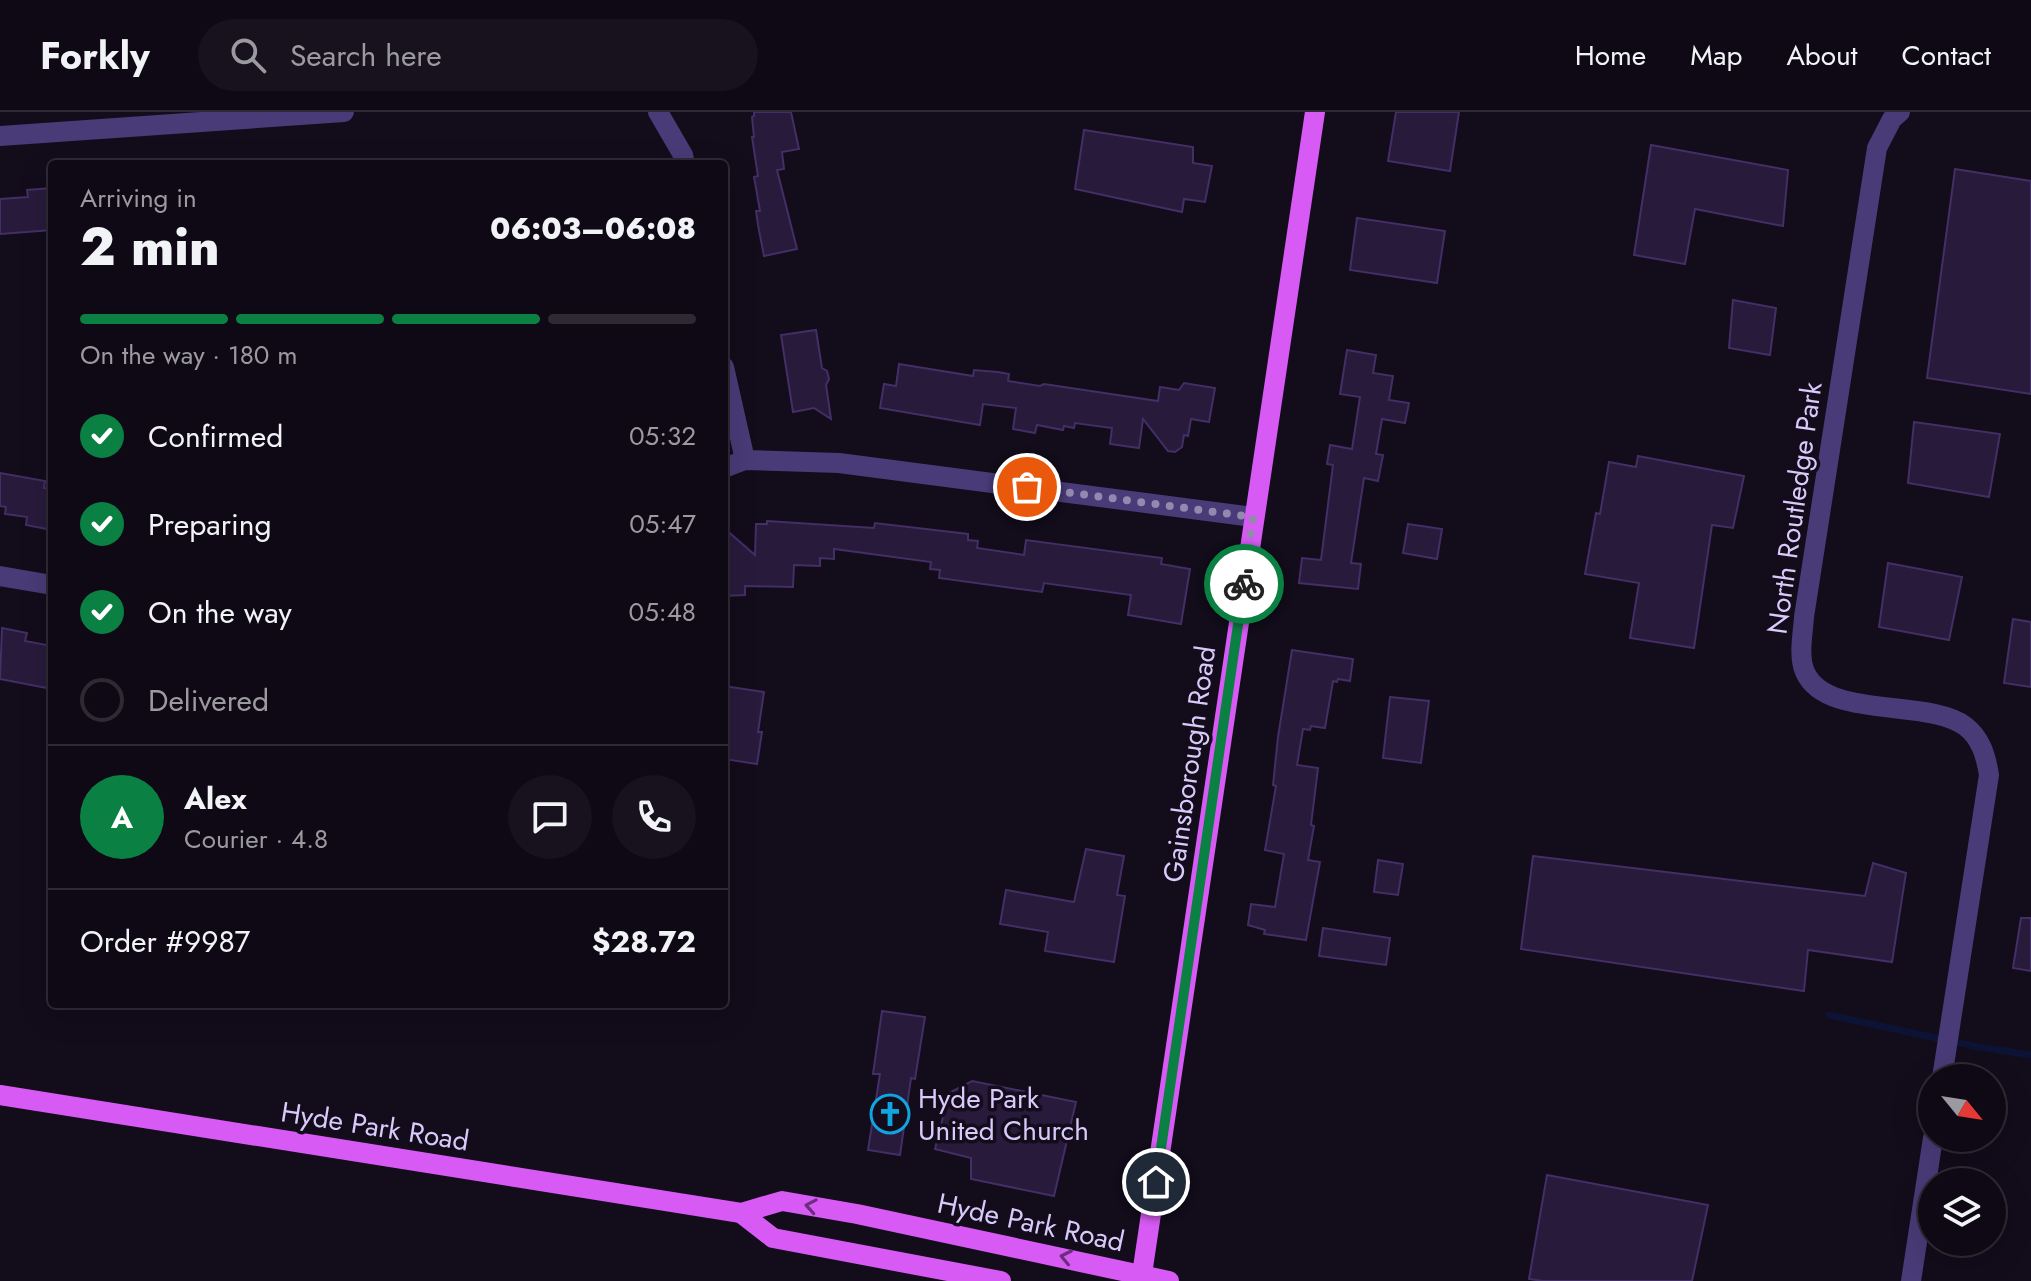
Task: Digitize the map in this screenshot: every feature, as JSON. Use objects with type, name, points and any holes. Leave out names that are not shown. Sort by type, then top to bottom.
[{"type":"main road","name":"Gainsborough Road","points":[[1141,1278],[1315,112]]},
{"type":"main road","name":"Hyde Park Road","points":[[0,1095],[741,1213],[782,1201],[870,1216],[1141,1278],[1169,1281]]},
{"type":"main road","name":"Hyde Park Road","points":[[741,1213],[773,1238],[1001,1281]]},
{"type":"street","points":[[0,136],[344,112]]},
{"type":"street","points":[[658,112],[684,160]]},
{"type":"street","name":"North Routledge Park","points":[[1900,112],[1892,119],[1877,148],[1804,617],[1801,660],[1806,675],[1821,691],[1841,698],[1941,716],[1963,724],[1977,737],[1986,754],[1989,775],[1944,1064]]},
{"type":"street","points":[[728,385],[745,460]]},
{"type":"street","points":[[728,466],[745,460],[839,463],[1253,517]]},
{"type":"street","points":[[0,576],[48,584]]},
{"type":"street","points":[[1911,1281],[1931,1152]]},
{"type":"building","points":[[754,112],[791,112],[799,149],[782,152],[784,169],[777,170],[797,249],[764,256],[756,211],[760,211],[754,177],[758,176],[752,137]]},
{"type":"building","points":[[1396,112],[1459,112],[1450,171],[1388,161]]},
{"type":"building","points":[[1084,130],[1193,147],[1193,163],[1212,166],[1205,202],[1184,199],[1182,212],[1075,189]]},
{"type":"building","points":[[1651,145],[1788,170],[1783,226],[1695,209],[1685,264],[1634,255]]},
{"type":"building","points":[[1955,169],[2031,181],[2031,394],[1927,378]]},
{"type":"building","points":[[48,188],[48,230],[0,234],[0,199],[28,197],[27,190]]},
{"type":"building","points":[[1357,218],[1445,231],[1437,283],[1350,270]]},
{"type":"building","points":[[1733,300],[1776,308],[1770,355],[1729,348]]},
{"type":"building","points":[[816,330],[822,368],[827,371],[829,379],[826,385],[831,419],[814,408],[793,412],[781,335]]},
{"type":"building","points":[[1347,350],[1376,355],[1373,373],[1393,376],[1389,400],[1409,403],[1405,423],[1382,419],[1376,454],[1383,455],[1378,481],[1364,478],[1351,563],[1361,564],[1358,589],[1299,583],[1302,558],[1321,560],[1333,465],[1327,464],[1330,445],[1352,449],[1360,397],[1340,394]]},
{"type":"building","points":[[899,364],[973,376],[974,370],[998,372],[1009,374],[1008,381],[1158,401],[1160,387],[1179,390],[1184,383],[1215,388],[1209,422],[1191,419],[1188,436],[1184,435],[1182,447],[1175,452],[1168,451],[1143,419],[1139,448],[1110,444],[1112,428],[1075,423],[1074,428],[1064,426],[1063,430],[1037,425],[1035,433],[1013,429],[1016,408],[983,404],[980,425],[880,408],[884,384],[896,386]]},
{"type":"building","points":[[1914,422],[2000,434],[1989,497],[1908,483]]},
{"type":"building","points":[[1638,456],[1744,476],[1733,528],[1712,525],[1694,648],[1630,638],[1639,583],[1585,574],[1609,462],[1636,467]]},
{"type":"building","points":[[0,473],[45,481],[44,488],[48,488],[48,529],[26,525],[27,517],[5,514],[6,507],[0,506]]},
{"type":"building","points":[[767,521],[874,528],[875,523],[968,534],[968,540],[978,541],[977,548],[1024,555],[1026,540],[1162,558],[1161,564],[1190,569],[1181,624],[1128,615],[1131,595],[1044,583],[1042,592],[939,578],[940,570],[930,569],[931,562],[834,549],[834,559],[820,558],[820,566],[794,565],[793,587],[745,586],[745,595],[728,596],[728,531],[755,555],[756,524],[767,524]]},
{"type":"building","points":[[1408,524],[1442,529],[1437,559],[1403,553]]},
{"type":"building","points":[[1888,563],[1962,577],[1949,640],[1879,627]]},
{"type":"building","points":[[2013,619],[2031,622],[2031,687],[2004,683]]},
{"type":"building","points":[[2,628],[27,633],[25,641],[48,645],[48,688],[0,679]]},
{"type":"building","points":[[1292,650],[1353,659],[1350,681],[1333,681],[1325,728],[1311,726],[1310,730],[1303,729],[1297,765],[1318,768],[1308,860],[1320,862],[1306,940],[1264,934],[1265,930],[1248,925],[1251,904],[1275,907],[1284,854],[1265,850]]},
{"type":"building","points":[[728,687],[764,692],[757,764],[728,760]]},
{"type":"building","points":[[1390,697],[1429,701],[1421,763],[1383,758]]},
{"type":"building","points":[[1086,849],[1124,856],[1117,895],[1125,896],[1114,962],[1045,951],[1048,932],[1000,924],[1006,890],[1074,902]]},
{"type":"building","points":[[1533,856],[1865,896],[1873,863],[1906,873],[1892,962],[1808,950],[1804,991],[1521,949]]},
{"type":"building","points":[[1378,860],[1403,864],[1398,895],[1374,892]]},
{"type":"building","points":[[2021,918],[2031,918],[2031,971],[2013,968]]},
{"type":"building","points":[[1323,928],[1390,938],[1386,965],[1319,956]]},
{"type":"building","name":"Hyde Park United Church","points":[[882,1011],[925,1017],[915,1079],[911,1078],[900,1155],[868,1150],[880,1074],[873,1074]]},
{"type":"building","points":[[972,1081],[1076,1102],[1054,1196],[971,1179],[971,1158],[935,1149],[949,1093]]},
{"type":"building","points":[[1547,1175],[1708,1205],[1692,1281],[1529,1279]]},
{"type":"waterway","points":[[1829,1015],[1973,1046],[2031,1055]]},
{"type":"way so far","points":[[1027,487],[1253,517],[1244,584]]},
{"type":"place","name":"Hyde Park United Church","points":[[890,1114]]},
{"type":"route","points":[[1156,1182],[1244,584]]}]
